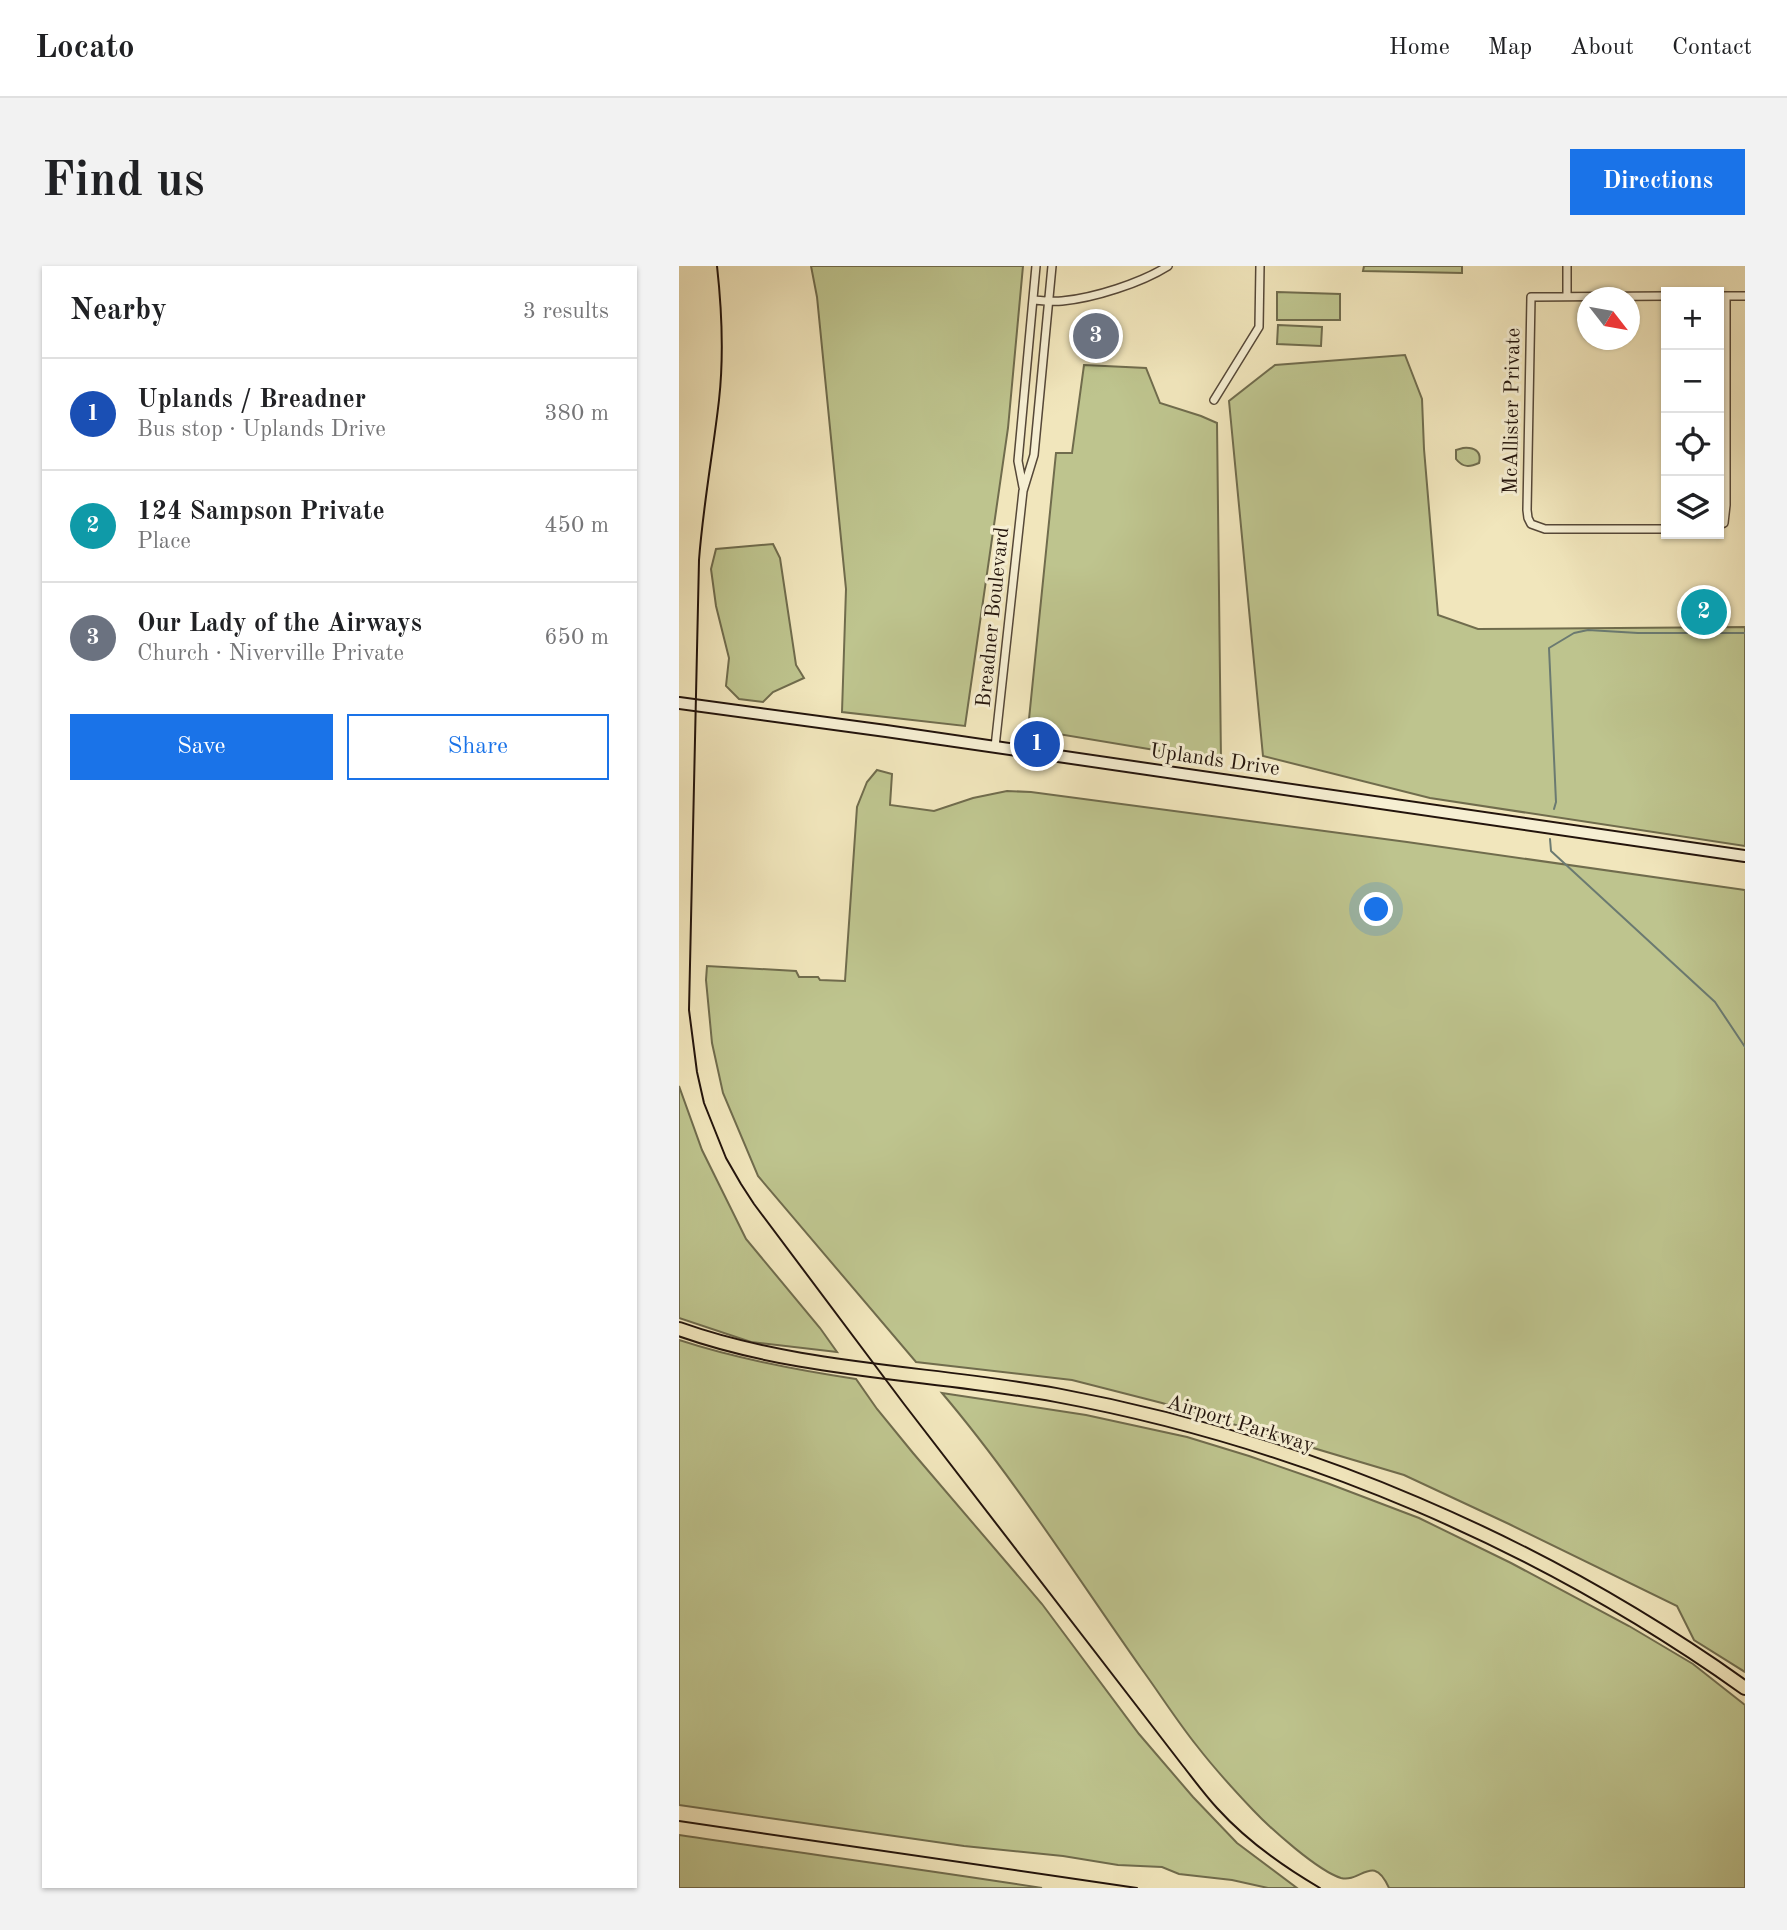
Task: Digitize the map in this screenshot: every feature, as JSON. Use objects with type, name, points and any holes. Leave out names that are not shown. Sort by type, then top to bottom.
[{"type":"highway","name":"Airport Parkway","points":[[679,1329],[720,1343],[802,1361],[1026,1390],[1100,1404],[1228,1436],[1311,1463],[1405,1499],[1518,1550],[1645,1621],[1745,1688]]},
{"type":"main road","name":"Uplands Drive","points":[[679,703],[1745,856]]},
{"type":"street","name":"Breadner Boulevard","points":[[1023,491],[1018,461],[1036,266]]},
{"type":"street","name":"Breadner Boulevard","points":[[995,747],[1023,491],[1034,455],[1052,266]]},
{"type":"street","points":[[1034,300],[1061,301],[1094,294],[1133,283],[1168,266]]},
{"type":"street","points":[[1214,400],[1259,327],[1260,266]]},
{"type":"street","points":[[1567,266],[1567,296],[1661,296]]},
{"type":"street","name":"McAllister Private","points":[[1567,296],[1531,297],[1528,518],[1531,524],[1545,529],[1661,529]]},
{"type":"street","points":[[1724,296],[1745,296]]},
{"type":"street","points":[[1723,350],[1727,490],[1724,507]]},
{"type":"green space","points":[[811,266],[1023,266],[1008,428],[965,726],[842,712],[846,589],[817,297]]},
{"type":"green space","points":[[1364,266],[1462,266],[1462,273],[1363,271]]},
{"type":"green space","points":[[1277,292],[1340,294],[1340,320],[1277,320]]},
{"type":"green space","points":[[1278,325],[1322,327],[1321,346],[1277,344]]},
{"type":"green space","points":[[1405,355],[1422,399],[1438,615],[1478,629],[1745,627],[1745,846],[1430,798],[1263,756],[1229,401],[1275,365]]},
{"type":"green space","points":[[1084,365],[1146,368],[1160,403],[1217,423],[1221,761],[1028,729],[1056,453],[1072,453]]},
{"type":"green space","points":[[1463,448],[1476,451],[1479,463],[1467,466],[1461,464],[1456,459],[1456,450]]},
{"type":"green space","points":[[773,544],[780,558],[796,665],[804,678],[773,692],[763,702],[739,699],[726,686],[729,658],[716,606],[711,569],[716,549]]},
{"type":"green space","points":[[877,770],[892,774],[890,805],[934,811],[973,798],[1007,791],[1031,792],[1745,890],[1745,1672],[1694,1640],[1677,1606],[1404,1475],[1162,1403],[1072,1380],[916,1362],[758,1176],[723,1093],[712,1043],[706,980],[707,966],[796,971],[799,977],[845,981],[857,807],[867,782]]},
{"type":"green space","points":[[679,1086],[702,1150],[746,1239],[837,1352],[751,1342],[679,1318]]},
{"type":"green space","points":[[679,1340],[767,1363],[856,1379],[913,1453],[1042,1604],[1139,1734],[1193,1797],[1237,1843],[1297,1888],[1268,1888],[1232,1880],[1179,1874],[1162,1867],[1118,1865],[1063,1856],[964,1846],[679,1805]]},
{"type":"green space","points":[[942,1393],[1086,1415],[1187,1437],[1327,1483],[1419,1518],[1511,1563],[1629,1626],[1693,1664],[1745,1705],[1745,1888],[1389,1888],[1383,1877],[1372,1870],[1348,1878],[1331,1874],[1295,1848],[1261,1818],[1204,1754],[1020,1494]]},
{"type":"green space","points":[[679,1835],[951,1874],[1042,1888],[679,1888]]},
{"type":"waterway","points":[[1554,809],[1556,802],[1549,648],[1574,633],[1588,630],[1745,633]]},
{"type":"waterway","points":[[1550,839],[1551,851],[1715,1002],[1745,1047]]},
{"type":"tram line","points":[[717,266],[721,366],[699,560],[689,1010],[704,1103],[726,1158],[754,1204],[904,1404],[1200,1787],[1228,1820],[1253,1842],[1320,1888]]},
{"type":"tram line","points":[[679,1821],[1137,1888]]},
{"type":"place","name":"Our Lady of the Airways","points":[[1096,336]]},
{"type":"place","name":"124 Sampson Private","points":[[1704,612]]},
{"type":"place","name":"Uplands / Breadner","points":[[1037,744]]}]
